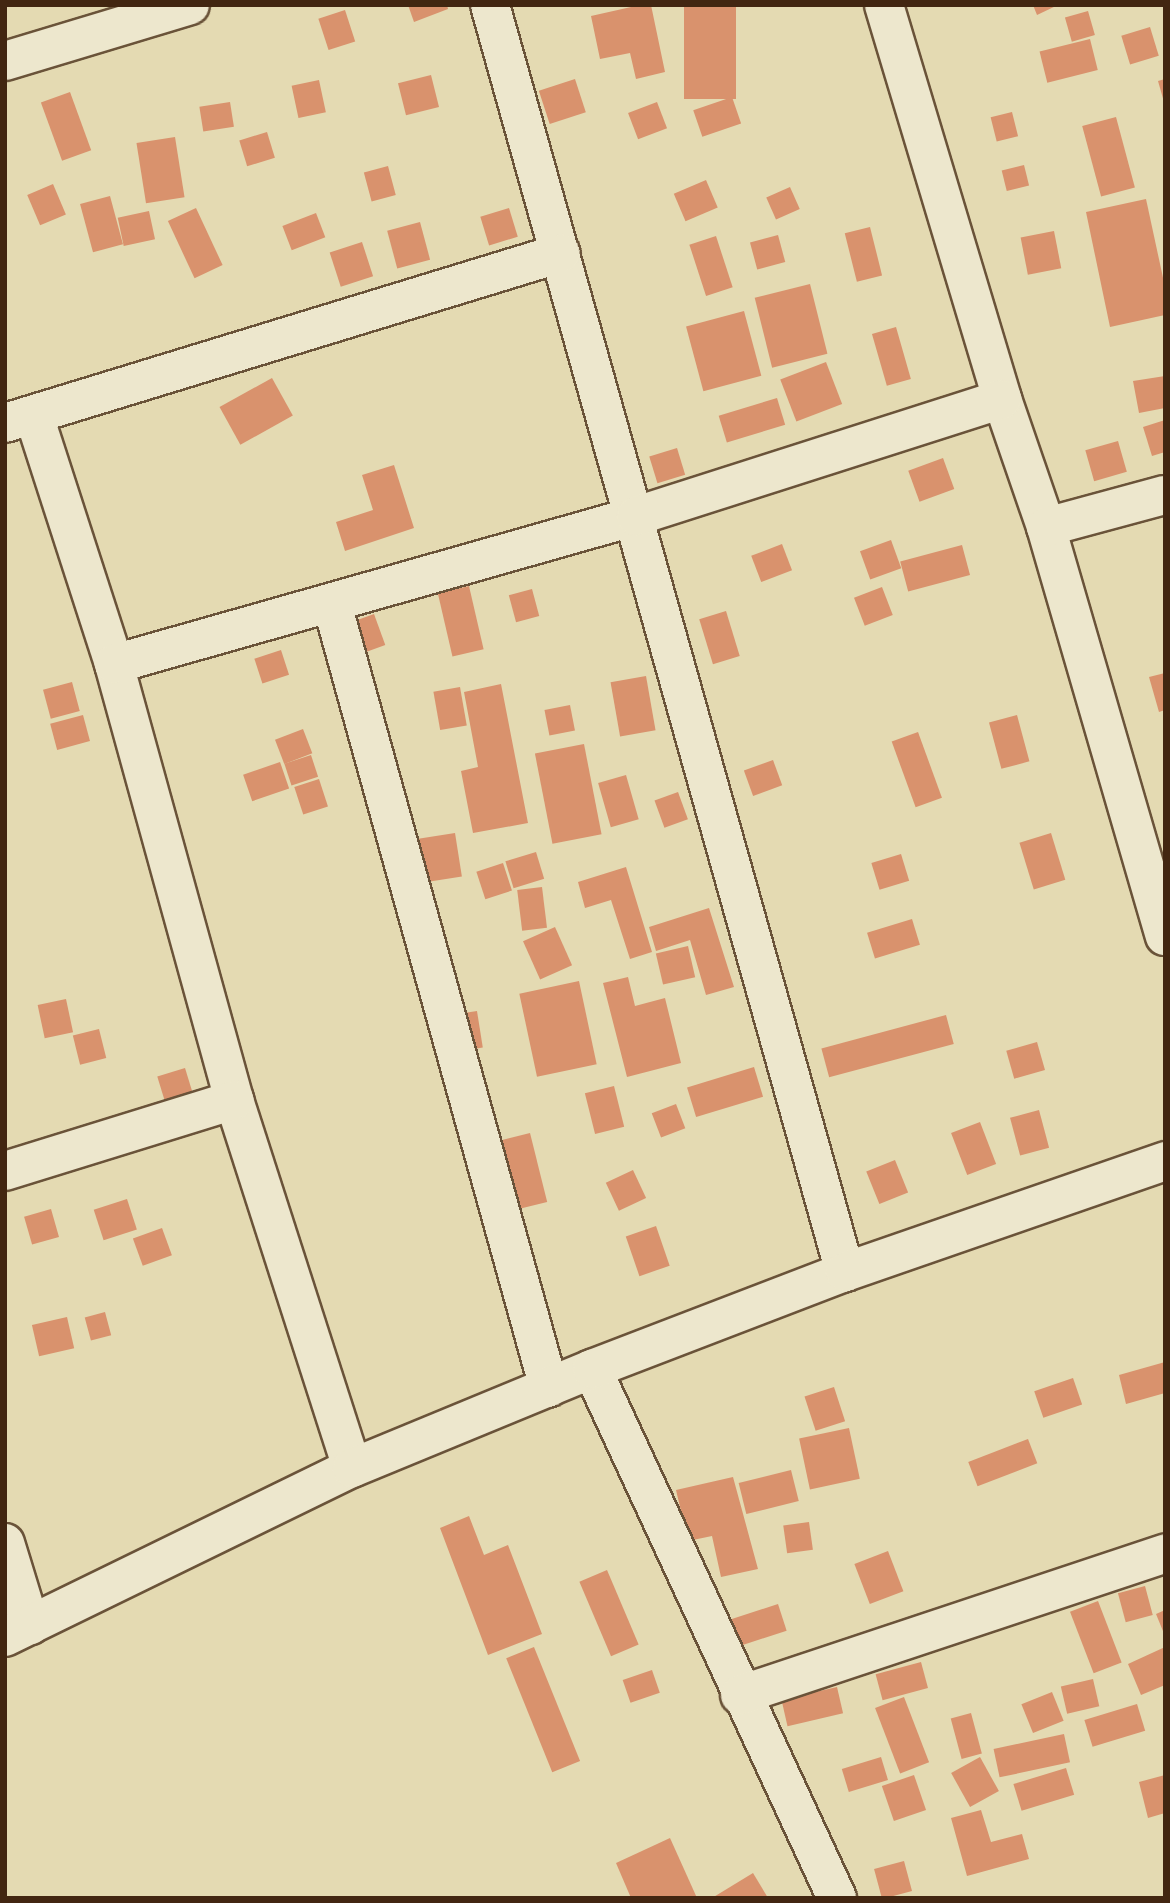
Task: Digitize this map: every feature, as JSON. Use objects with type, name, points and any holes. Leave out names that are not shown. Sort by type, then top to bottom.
[{"type":"street","points":[[5,61],[190,5]]},
{"type":"street","points":[[490,5],[636,516],[845,1272]]},
{"type":"street","points":[[884,5],[1002,399],[1046,527],[1165,936]]},
{"type":"street","points":[[352,1468],[234,1100],[114,664],[20,419],[561,253]]},
{"type":"street","points":[[114,664],[636,516],[1002,399]]},
{"type":"street","points":[[1046,527],[1165,495]]},
{"type":"street","points":[[332,604],[549,1388]]},
{"type":"street","points":[[5,1171],[234,1100]]},
{"type":"street","points":[[5,1544],[18,1631],[352,1468],[592,1368],[845,1272],[1165,1161]]},
{"type":"street","points":[[592,1368],[740,1695],[837,1898]]},
{"type":"street","points":[[740,1695],[1165,1554]]},
{"type":"building","points":[[408,5],[447,5],[448,9],[414,22]]},
{"type":"building","points":[[651,5],[665,72],[636,79],[630,53],[600,59],[591,16]]},
{"type":"building","points":[[684,5],[736,5],[736,99],[684,99]]},
{"type":"building","points":[[1033,5],[1058,5],[1037,15]]},
{"type":"building","points":[[345,10],[355,41],[329,50],[318,19]]},
{"type":"building","points":[[1088,11],[1095,35],[1072,42],[1065,18]]},
{"type":"building","points":[[1150,27],[1159,56],[1130,64],[1121,36]]},
{"type":"building","points":[[1090,39],[1098,70],[1047,83],[1040,52]]},
{"type":"building","points":[[431,75],[439,107],[406,115],[398,83]]},
{"type":"building","points":[[575,79],[586,112],[550,124],[539,91]]},
{"type":"building","points":[[1165,79],[1165,102],[1164,102],[1158,81]]},
{"type":"building","points":[[319,80],[326,112],[298,118],[292,86]]},
{"type":"building","points":[[70,92],[91,150],[62,161],[41,103]]},
{"type":"building","points":[[732,97],[741,123],[702,137],[693,110]]},
{"type":"building","points":[[230,102],[234,127],[203,132],[199,107]]},
{"type":"building","points":[[657,102],[667,128],[638,139],[628,113]]},
{"type":"building","points":[[1012,112],[1018,136],[997,142],[991,117]]},
{"type":"building","points":[[1116,117],[1135,188],[1101,197],[1082,126]]},
{"type":"building","points":[[267,132],[275,158],[247,166],[239,140]]},
{"type":"building","points":[[175,137],[185,197],[146,203],[136,143]]},
{"type":"building","points":[[1024,165],[1029,185],[1007,191],[1002,171]]},
{"type":"building","points":[[388,166],[396,195],[372,201],[364,172]]},
{"type":"building","points":[[706,180],[718,208],[686,221],[674,194]]},
{"type":"building","points":[[53,184],[66,214],[40,225],[27,195]]},
{"type":"building","points":[[790,187],[800,209],[776,220],[766,198]]},
{"type":"building","points":[[110,196],[123,244],[93,252],[80,204]]},
{"type":"building","points":[[1146,199],[1165,287],[1165,315],[1110,327],[1086,212]]},
{"type":"building","points":[[196,208],[223,265],[195,278],[168,221]]},
{"type":"building","points":[[509,208],[518,237],[489,245],[480,217]]},
{"type":"building","points":[[149,211],[155,239],[124,246],[118,218]]},
{"type":"building","points":[[316,213],[325,237],[292,250],[282,226]]},
{"type":"building","points":[[420,222],[430,260],[397,268],[387,231]]},
{"type":"building","points":[[870,227],[882,276],[857,282],[845,233]]},
{"type":"building","points":[[1054,231],[1061,268],[1028,275],[1021,237]]},
{"type":"building","points":[[778,235],[785,262],[757,270],[750,243]]},
{"type":"building","points":[[716,236],[733,287],[706,296],[689,245]]},
{"type":"building","points":[[362,242],[373,276],[341,287],[330,253]]},
{"type":"building","points":[[810,284],[827,354],[772,368],[755,298]]},
{"type":"building","points":[[744,311],[761,376],[703,391],[686,327]]},
{"type":"building","points":[[896,327],[911,379],[887,386],[872,334]]},
{"type":"building","points":[[826,362],[842,404],[796,422],[780,380]]},
{"type":"building","points":[[1165,376],[1165,408],[1139,413],[1133,381]]},
{"type":"building","points":[[272,378],[293,416],[240,445],[220,407]]},
{"type":"building","points":[[777,398],[785,425],[727,443],[719,416]]},
{"type":"building","points":[[1165,420],[1165,452],[1152,456],[1143,427]]},
{"type":"building","points":[[1118,441],[1127,472],[1094,481],[1085,450]]},
{"type":"building","points":[[677,448],[685,475],[657,483],[649,456]]},
{"type":"building","points":[[943,458],[954,489],[920,502],[908,471]]},
{"type":"building","points":[[394,465],[414,528],[345,551],[336,522],[373,510],[362,475]]},
{"type":"building","points":[[891,540],[901,568],[870,579],[860,551]]},
{"type":"building","points":[[782,544],[792,570],[761,582],[751,556]]},
{"type":"building","points":[[962,545],[970,575],[908,592],[900,562]]},
{"type":"building","points":[[469,586],[484,649],[452,657],[438,593]]},
{"type":"building","points":[[882,587],[893,615],[865,626],[854,598]]},
{"type":"building","points":[[532,589],[539,616],[516,622],[509,595]]},
{"type":"building","points":[[726,611],[740,656],[713,664],[699,619]]},
{"type":"building","points":[[374,614],[385,645],[351,657],[340,626]]},
{"type":"building","points":[[281,650],[289,675],[262,683],[254,659]]},
{"type":"building","points":[[1165,673],[1165,710],[1159,712],[1149,677]]},
{"type":"building","points":[[646,676],[656,730],[620,736],[611,682]]},
{"type":"building","points":[[72,682],[80,711],[51,719],[43,690]]},
{"type":"building","points":[[501,684],[528,823],[473,833],[461,771],[478,767],[464,692]]},
{"type":"building","points":[[460,687],[467,725],[440,730],[433,692]]},
{"type":"building","points":[[570,705],[575,731],[549,735],[544,710]]},
{"type":"building","points":[[83,715],[90,741],[57,750],[50,724]]},
{"type":"building","points":[[1017,715],[1029,761],[1001,769],[989,723]]},
{"type":"building","points":[[303,729],[312,753],[284,764],[275,740]]},
{"type":"building","points":[[918,732],[942,798],[916,807],[892,742]]},
{"type":"building","points":[[584,744],[602,834],[552,844],[535,754]]},
{"type":"building","points":[[311,755],[318,777],[291,786],[284,764]]},
{"type":"building","points":[[773,760],[782,785],[753,796],[744,771]]},
{"type":"building","points":[[280,762],[289,788],[252,801],[243,775]]},
{"type":"building","points":[[626,775],[639,819],[611,827],[598,783]]},
{"type":"building","points":[[319,779],[328,807],[303,815],[294,787]]},
{"type":"building","points":[[678,792],[688,819],[664,828],[655,801]]},
{"type":"building","points":[[455,833],[462,876],[412,884],[406,841]]},
{"type":"building","points":[[1051,833],[1065,880],[1034,890],[1019,843]]},
{"type":"building","points":[[536,852],[544,879],[514,888],[505,861]]},
{"type":"building","points":[[901,854],[909,881],[880,890],[871,863]]},
{"type":"building","points":[[503,863],[512,891],[485,899],[476,872]]},
{"type":"building","points":[[626,867],[652,952],[630,959],[611,900],[585,908],[578,882]]},
{"type":"building","points":[[542,887],[547,928],[522,931],[517,890]]},
{"type":"building","points":[[709,908],[734,987],[706,995],[690,940],[656,951],[649,927]]},
{"type":"building","points":[[912,919],[920,945],[875,959],[867,933]]},
{"type":"building","points":[[555,927],[572,965],[540,980],[523,941]]},
{"type":"building","points":[[688,946],[695,977],[663,985],[656,953]]},
{"type":"building","points":[[628,977],[635,1006],[665,998],[681,1063],[627,1077],[603,983]]},
{"type":"building","points":[[579,981],[597,1064],[537,1077],[519,994]]},
{"type":"building","points":[[66,999],[73,1032],[45,1038],[38,1005]]},
{"type":"building","points":[[477,1011],[483,1048],[460,1051],[454,1015]]},
{"type":"building","points":[[946,1015],[954,1044],[829,1077],[821,1048]]},
{"type":"building","points":[[99,1029],[106,1058],[80,1065],[73,1036]]},
{"type":"building","points":[[1037,1042],[1045,1070],[1014,1079],[1006,1051]]},
{"type":"building","points":[[754,1067],[763,1097],[696,1117],[687,1087]]},
{"type":"building","points":[[185,1068],[193,1094],[165,1102],[157,1076]]},
{"type":"building","points":[[614,1086],[624,1127],[595,1134],[585,1093]]},
{"type":"building","points":[[676,1104],[685,1128],[661,1138],[652,1113]]},
{"type":"building","points":[[1039,1110],[1049,1148],[1020,1155],[1010,1118]]},
{"type":"building","points":[[980,1122],[996,1164],[967,1175],[951,1133]]},
{"type":"building","points":[[530,1133],[547,1202],[508,1212],[491,1143]]},
{"type":"building","points":[[895,1160],[908,1192],[879,1204],[866,1172]]},
{"type":"building","points":[[633,1170],[646,1198],[619,1211],[606,1183]]},
{"type":"building","points":[[127,1199],[137,1229],[104,1240],[94,1210]]},
{"type":"building","points":[[51,1209],[59,1237],[32,1245],[24,1217]]},
{"type":"building","points":[[656,1226],[670,1266],[639,1276],[626,1236]]},
{"type":"building","points":[[162,1228],[172,1255],[143,1266],[133,1239]]},
{"type":"building","points":[[105,1312],[111,1335],[91,1341],[85,1317]]},
{"type":"building","points":[[67,1317],[74,1348],[39,1356],[32,1325]]},
{"type":"building","points":[[1165,1362],[1165,1393],[1126,1404],[1119,1375]]},
{"type":"building","points":[[1073,1378],[1082,1404],[1043,1418],[1034,1391]]},
{"type":"building","points":[[834,1387],[845,1421],[816,1431],[805,1397]]},
{"type":"building","points":[[849,1428],[860,1479],[810,1489],[799,1439]]},
{"type":"building","points":[[1028,1439],[1037,1463],[978,1486],[968,1462]]},
{"type":"building","points":[[791,1470],[799,1501],[746,1514],[739,1483]]},
{"type":"building","points":[[733,1477],[758,1569],[721,1577],[712,1536],[688,1541],[676,1490]]},
{"type":"building","points":[[469,1516],[484,1555],[508,1545],[542,1634],[488,1655],[440,1528]]},
{"type":"building","points":[[809,1522],[813,1550],[787,1553],[783,1526]]},
{"type":"building","points":[[888,1551],[903,1591],[870,1604],[854,1564]]},
{"type":"building","points":[[607,1570],[639,1645],[611,1656],[579,1582]]},
{"type":"building","points":[[1145,1586],[1153,1615],[1126,1622],[1118,1593]]},
{"type":"building","points":[[1098,1601],[1122,1663],[1094,1673],[1070,1612]]},
{"type":"building","points":[[778,1604],[787,1631],[738,1646],[729,1620]]},
{"type":"building","points":[[1165,1610],[1165,1636],[1156,1614]]},
{"type":"building","points":[[534,1647],[580,1761],[552,1772],[506,1658]]},
{"type":"building","points":[[1165,1647],[1165,1685],[1141,1695],[1128,1664]]},
{"type":"building","points":[[921,1662],[928,1688],[883,1700],[876,1674]]},
{"type":"building","points":[[652,1670],[660,1693],[631,1703],[623,1680]]},
{"type":"building","points":[[1093,1679],[1099,1706],[1067,1714],[1061,1686]]},
{"type":"building","points":[[837,1687],[843,1713],[788,1726],[781,1700]]},
{"type":"building","points":[[1052,1692],[1064,1721],[1033,1733],[1021,1704]]},
{"type":"building","points":[[904,1697],[929,1762],[900,1773],[875,1708]]},
{"type":"building","points":[[1137,1704],[1145,1731],[1093,1747],[1084,1720]]},
{"type":"building","points":[[971,1713],[982,1754],[962,1759],[951,1718]]},
{"type":"building","points":[[1064,1734],[1070,1762],[1000,1777],[994,1749]]},
{"type":"building","points":[[881,1757],[888,1780],[849,1792],[842,1769]]},
{"type":"building","points":[[980,1757],[999,1791],[970,1807],[951,1773]]},
{"type":"building","points":[[1066,1768],[1074,1795],[1022,1811],[1013,1784]]},
{"type":"building","points":[[914,1775],[926,1810],[894,1821],[882,1786]]},
{"type":"building","points":[[1165,1775],[1165,1813],[1148,1818],[1139,1782]]},
{"type":"building","points":[[981,1810],[991,1842],[1022,1834],[1029,1859],[967,1876],[951,1818]]},
{"type":"building","points":[[670,1838],[697,1898],[631,1898],[616,1863]]},
{"type":"building","points":[[904,1861],[912,1891],[882,1898],[874,1869]]},
{"type":"building","points":[[753,1873],[768,1898],[712,1898]]}]
